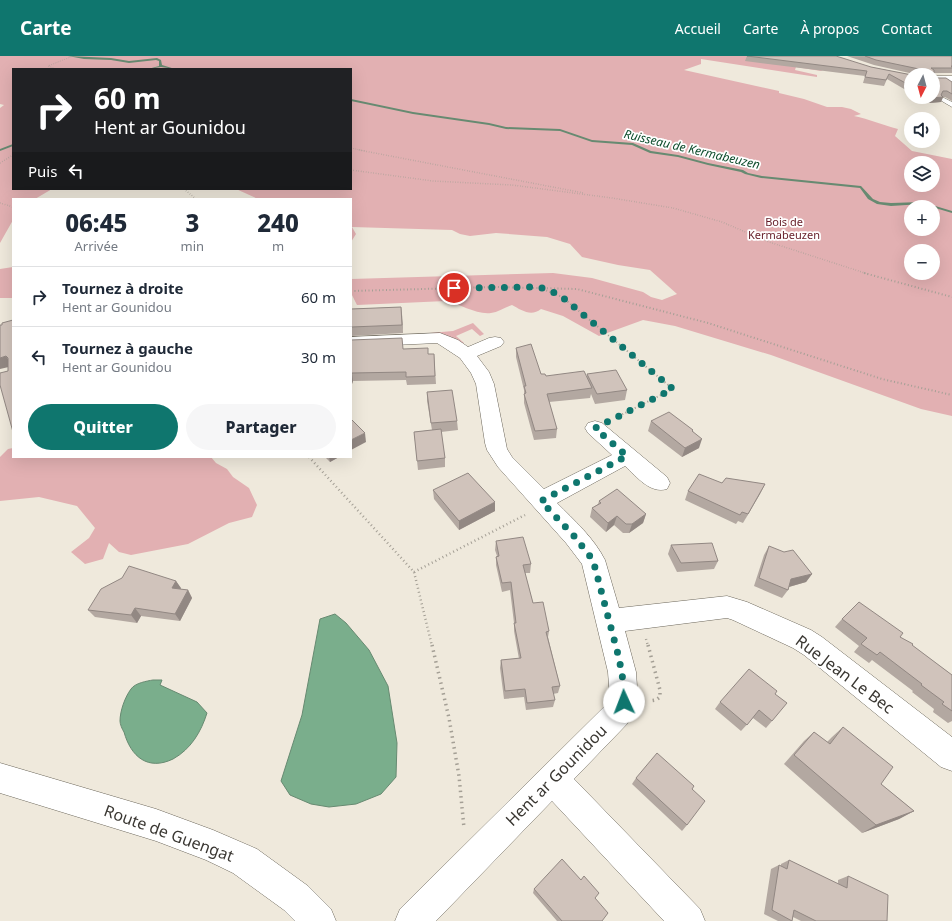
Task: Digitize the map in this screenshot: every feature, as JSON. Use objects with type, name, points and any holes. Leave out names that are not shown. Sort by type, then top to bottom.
[{"type":"street","points":[[940,79],[952,79]]},
{"type":"street","name":"Hent ar Gounidou","points":[[352,342],[432,338],[446,341],[466,354],[483,377],[497,450],[504,462],[574,536],[593,560],[622,672],[624,702],[617,714],[412,921]]},
{"type":"street","points":[[466,354],[494,342]]},
{"type":"street","points":[[595,428],[659,483]]},
{"type":"street","points":[[543,503],[627,456]]},
{"type":"street","name":"Rue Jean Le Bec","points":[[610,621],[710,608],[727,607],[738,610],[807,642],[952,756]]},
{"type":"street","name":"Route de Guengat","points":[[0,778],[156,825],[213,846],[245,861],[270,878],[296,898],[319,921]]},
{"type":"street","points":[[552,779],[688,921]]},
{"type":"lane","points":[[942,99],[952,105]]},
{"type":"path","points":[[53,68],[48,66],[73,56]]},
{"type":"path","points":[[352,148],[612,198],[673,208],[715,220],[769,242],[858,272],[952,297]]},
{"type":"path","points":[[0,163],[12,156]]},
{"type":"path","points":[[352,170],[433,180],[512,185],[612,198]]},
{"type":"path","points":[[185,190],[195,198]]},
{"type":"path","points":[[0,203],[12,207]]},
{"type":"path","points":[[352,291],[427,288],[539,287],[582,290],[672,313],[882,379],[952,395]]},
{"type":"path","points":[[539,287],[562,297],[673,389],[595,428]]},
{"type":"path","points":[[310,458],[414,572],[449,718],[459,776],[468,865]]},
{"type":"path","points":[[414,572],[543,503]]},
{"type":"green space","name":"Bois de Kermabeuzen","points":[[0,56],[822,56],[825,69],[821,71],[796,67],[795,70],[817,75],[817,77],[701,59],[701,64],[684,70],[779,91],[779,93],[804,99],[827,107],[842,107],[851,109],[861,114],[854,116],[898,129],[895,136],[904,144],[904,148],[937,156],[904,156],[904,192],[940,192],[940,157],[952,159],[952,416],[921,409],[771,355],[675,326],[643,320],[599,336],[563,316],[541,309],[530,313],[512,305],[491,313],[486,313],[474,311],[446,301],[357,305],[352,295],[352,279],[553,273],[592,278],[643,292],[651,297],[662,300],[677,294],[650,270],[582,257],[570,244],[547,237],[496,233],[470,236],[460,234],[452,230],[352,227],[352,198],[256,198],[238,190],[352,190],[352,68],[12,68],[12,190],[50,190],[37,198],[12,198],[12,222],[0,243],[0,108],[4,105],[0,104]]},
{"type":"green space","name":"Bois de Kermabeuzen","points":[[352,227],[356,234],[352,240]]},
{"type":"green space","points":[[12,267],[12,298],[0,298],[0,269]]},
{"type":"green space","points":[[473,323],[484,334],[480,336],[472,329],[456,336],[464,343],[458,344],[450,337],[430,333],[453,331]]},
{"type":"green space","points":[[12,448],[12,458],[212,458],[216,463],[227,469],[233,477],[249,488],[257,505],[252,517],[229,523],[188,544],[131,555],[119,552],[109,543],[103,559],[85,564],[71,552],[89,538],[95,528],[77,506],[39,497],[0,501],[0,457],[8,449]]},
{"type":"shaded area","points":[[335,614],[346,623],[369,650],[388,686],[397,743],[396,777],[381,794],[356,804],[329,807],[311,804],[290,795],[281,781],[302,715],[320,619]]},
{"type":"shaded area","points":[[153,680],[162,680],[160,685],[197,702],[207,713],[202,727],[185,750],[173,759],[156,763],[148,762],[136,755],[127,741],[120,721],[123,704],[131,689],[138,684]]},
{"type":"building","points":[[747,56],[836,56],[871,67],[904,73],[904,82],[889,74],[886,80],[865,77],[867,71]]},
{"type":"building","points":[[865,56],[952,56],[952,68],[914,68],[876,60]]},
{"type":"building","points":[[940,78],[946,78],[952,82],[952,94],[947,91],[943,91],[941,95],[943,97],[940,97]]},
{"type":"building","points":[[401,307],[402,325],[352,327],[352,309]]},
{"type":"building","points":[[12,320],[12,428],[0,385],[0,373],[8,371],[8,358],[6,356],[0,358],[0,325],[2,325],[2,323]]},
{"type":"building","points":[[402,338],[403,349],[428,348],[428,354],[434,354],[435,376],[406,377],[406,372],[352,373],[352,340]]},
{"type":"building","points":[[531,344],[541,374],[545,374],[546,376],[584,371],[592,388],[547,394],[557,429],[535,431],[524,394],[526,393],[524,386],[526,386],[516,348]]},
{"type":"building","points":[[616,370],[627,390],[597,394],[587,374]]},
{"type":"building","points":[[452,390],[457,421],[431,423],[427,392]]},
{"type":"building","points":[[669,412],[693,430],[692,431],[702,439],[685,448],[651,421]]},
{"type":"building","points":[[352,420],[365,433],[352,440]]},
{"type":"building","points":[[441,429],[445,458],[417,461],[414,432]]},
{"type":"building","points":[[468,473],[495,502],[459,521],[433,490]]},
{"type":"building","points":[[699,474],[722,483],[726,478],[765,484],[748,514],[742,512],[740,515],[688,491]]},
{"type":"building","points":[[617,489],[646,514],[632,524],[626,524],[617,516],[608,523],[592,508],[601,503],[599,501]]},
{"type":"building","points":[[523,537],[531,564],[523,565],[533,603],[543,602],[549,631],[546,632],[560,686],[552,687],[555,700],[527,703],[525,689],[505,691],[501,660],[521,658],[514,623],[516,623],[511,582],[502,583],[496,557],[499,556],[496,541]]},
{"type":"building","points":[[712,543],[718,561],[681,563],[671,545]]},
{"type":"building","points":[[769,546],[784,552],[793,550],[812,574],[791,579],[788,590],[759,578]]},
{"type":"building","points":[[129,566],[176,581],[172,588],[188,590],[175,614],[135,608],[131,615],[88,610],[101,589],[122,578]]},
{"type":"building","points":[[859,602],[903,633],[900,637],[913,644],[912,645],[952,675],[952,711],[942,704],[944,702],[880,652],[877,655],[861,644],[867,638],[842,619]]},
{"type":"building","points":[[749,669],[777,691],[775,694],[787,703],[772,721],[759,710],[747,725],[720,702]]},
{"type":"building","points":[[843,727],[893,767],[881,784],[914,811],[876,825],[794,755],[814,732],[830,744]]},
{"type":"building","points":[[657,753],[694,786],[692,789],[705,801],[687,825],[636,778]]},
{"type":"building","points":[[562,859],[581,880],[584,876],[599,893],[595,898],[608,913],[602,921],[562,921],[534,889]]},
{"type":"building","points":[[789,860],[847,888],[848,876],[888,895],[887,921],[816,921],[794,910],[792,921],[772,910],[779,865],[787,869]]},
{"type":"waterway","name":"Ruisseau de Kermabeuzen","points":[[69,56],[129,62],[157,59],[160,61],[161,66]]},
{"type":"waterway","points":[[154,68],[161,66]]},
{"type":"waterway","name":"Ruisseau de Kermabeuzen","points":[[161,66],[169,68]]},
{"type":"waterway","name":"Ruisseau de Kermabeuzen","points":[[352,100],[413,113],[489,124],[506,128],[560,130],[592,141],[633,144],[650,152],[678,156],[761,177],[861,187],[870,199],[879,203],[891,205],[922,203],[952,212]]},
{"type":"waterway","points":[[0,150],[12,145]]},
{"type":"route","points":[[454,288],[539,287],[553,292],[562,297],[673,389],[595,428],[627,456],[541,501],[574,536],[593,560],[619,658],[624,686],[624,702]]}]
